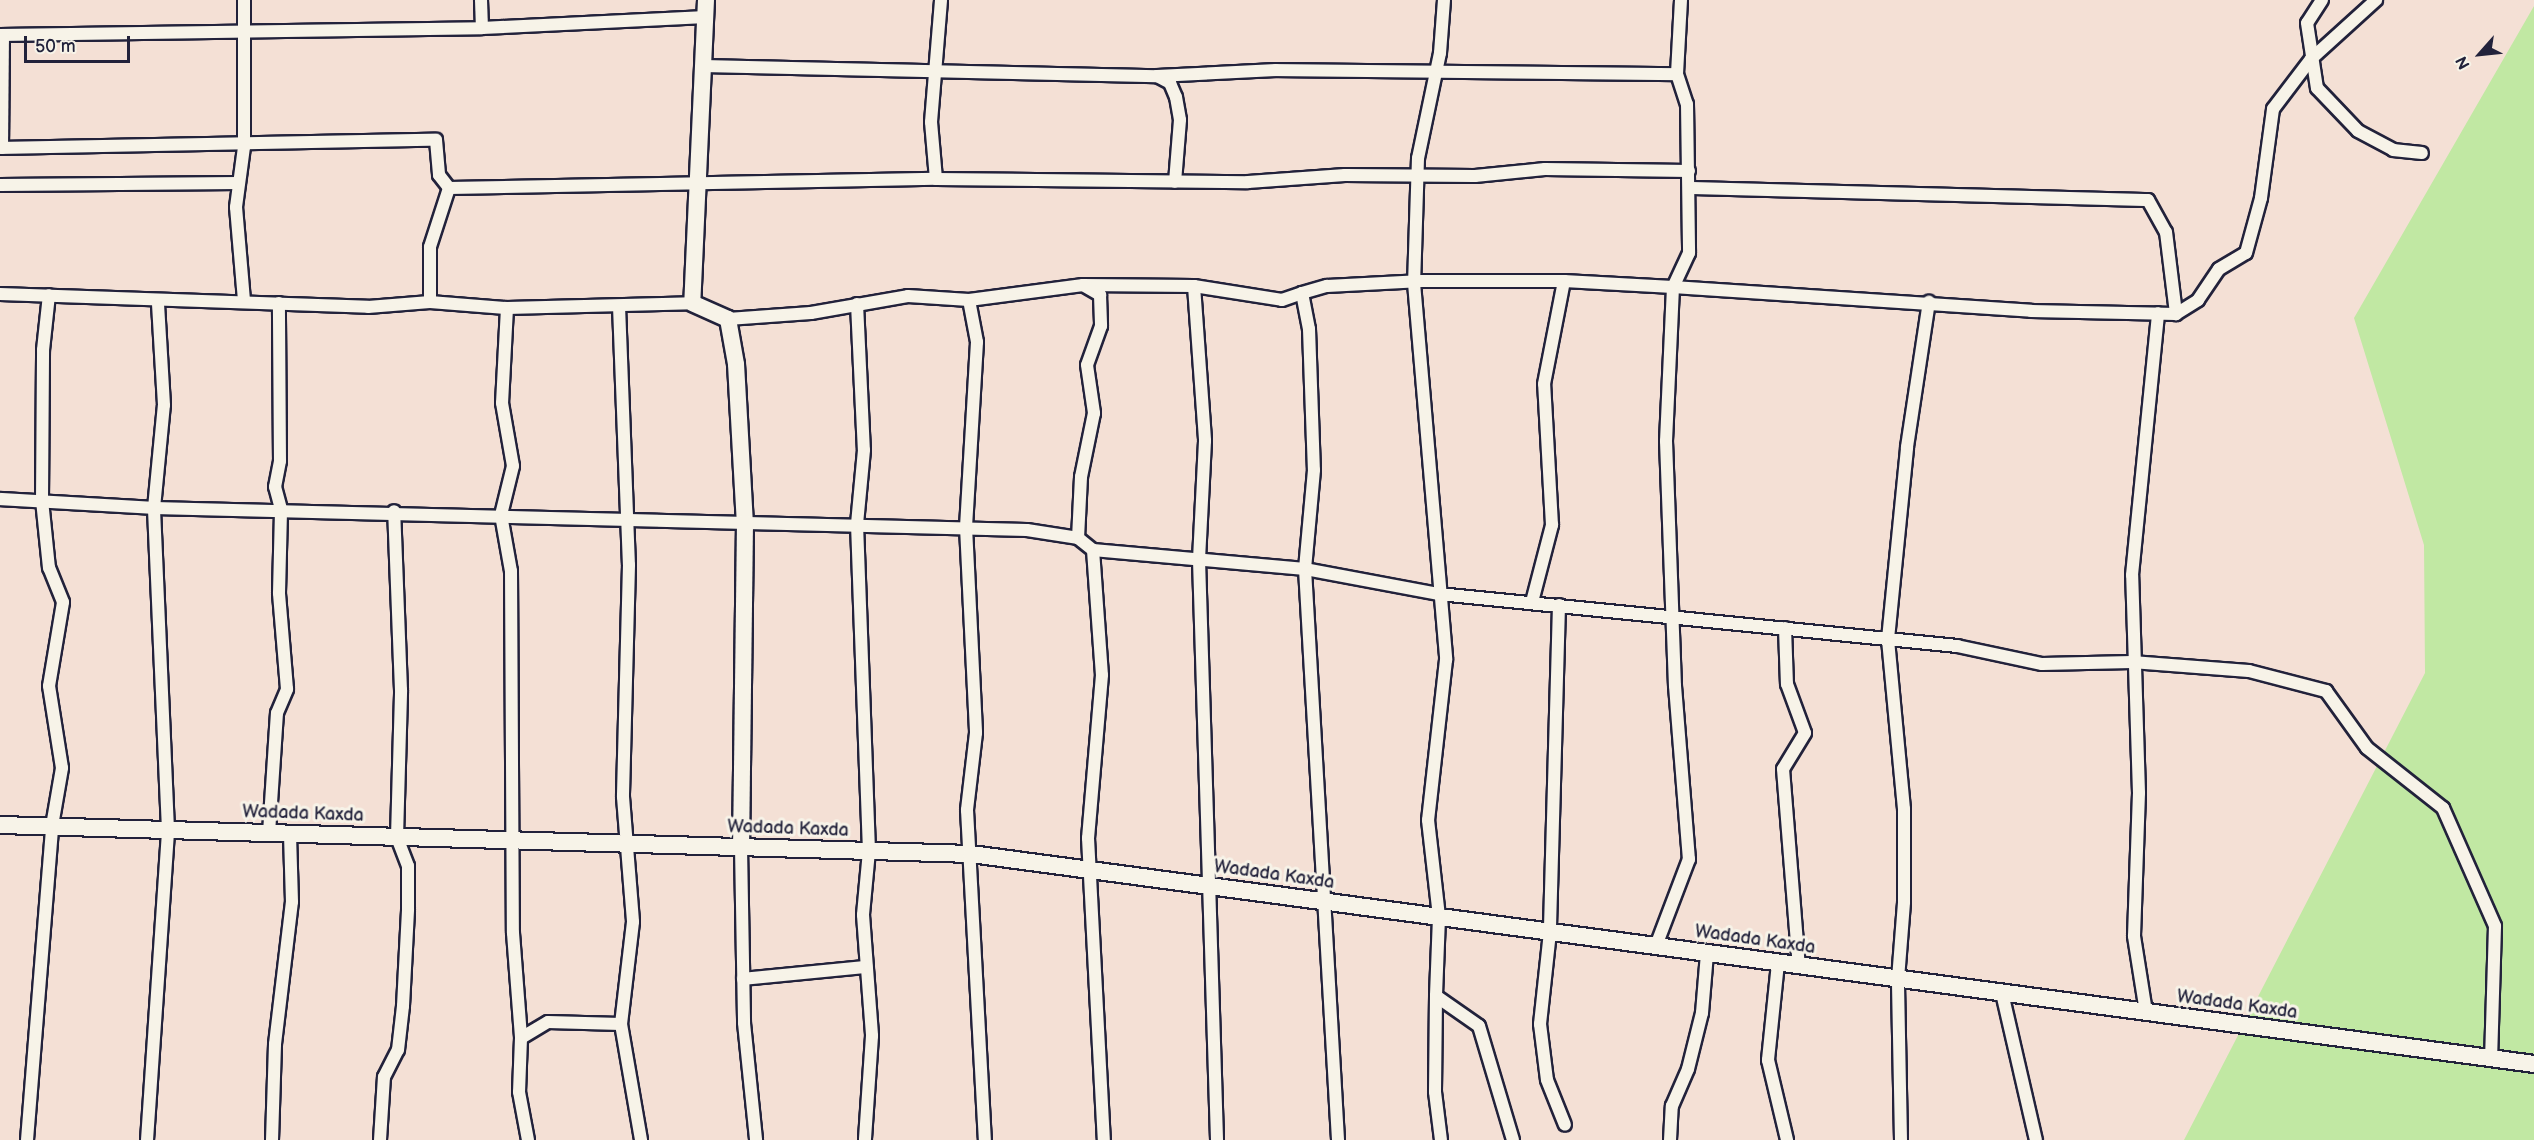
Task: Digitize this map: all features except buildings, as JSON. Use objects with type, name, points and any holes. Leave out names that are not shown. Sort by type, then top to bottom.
[{"type":"street","points":[[244,0],[244,147],[236,207],[244,301]]},
{"type":"street","points":[[482,0],[482,28]]},
{"type":"street","points":[[692,303],[706,0]]},
{"type":"street","points":[[936,179],[930,122],[941,0]]},
{"type":"street","points":[[1441,1140],[1436,1092],[1439,917],[1428,820],[1446,660],[1439,594],[1427,392],[1416,332],[1414,283],[1417,177],[1436,70],[1443,0]]},
{"type":"street","points":[[1656,946],[1689,859],[1671,615],[1666,441],[1673,287],[1689,254],[1687,104],[1677,74],[1681,0]]},
{"type":"street","points":[[2322,0],[2307,23],[2317,88],[2358,131],[2393,150],[2422,153]]},
{"type":"street","points":[[0,294],[158,303],[244,301],[368,307],[430,302],[507,308],[692,303],[728,319],[908,296],[969,300],[1083,285],[1194,286],[1282,300],[1327,286],[1564,281],[2176,314],[2198,300],[2218,269],[2246,253],[2261,198],[2273,109],[2311,59],[2376,0]]},
{"type":"street","points":[[449,188],[439,175],[436,140],[244,147],[1,148],[1,35],[482,28],[706,18]]},
{"type":"street","points":[[703,66],[1157,76],[1436,70],[1677,74]]},
{"type":"street","points":[[1157,76],[1170,83],[1176,97],[1180,120],[1175,182]]},
{"type":"street","points":[[449,188],[936,179],[1175,182],[1345,175],[1417,177],[1545,169],[1689,171]]},
{"type":"street","points":[[0,185],[239,183]]},
{"type":"street","points":[[430,302],[430,248],[449,188]]},
{"type":"street","points":[[1689,188],[2148,200],[2166,232],[2176,314]]},
{"type":"street","points":[[1532,602],[1552,525],[1545,384],[1564,281]]},
{"type":"street","points":[[1078,538],[1081,477],[1094,413],[1087,365],[1101,326],[1100,295],[1083,285]]},
{"type":"street","points":[[1194,286],[1204,441],[1199,560],[1217,1140]]},
{"type":"street","points":[[1302,293],[1309,329],[1314,470],[1305,569],[1322,901],[1338,1140]]},
{"type":"street","points":[[27,1140],[52,826],[62,751],[49,686],[63,602],[49,568],[42,500],[43,360],[49,295]]},
{"type":"street","points":[[969,300],[976,342],[966,526],[976,722],[967,810],[985,1140]]},
{"type":"street","points":[[1901,1140],[1898,979],[1904,902],[1904,809],[1888,639],[1907,447],[1929,302]]},
{"type":"street","points":[[147,1140],[168,830],[154,508],[164,405],[158,303]]},
{"type":"street","points":[[269,833],[277,713],[287,689],[279,593],[281,509],[274,487],[280,461],[279,303]]},
{"type":"street","points":[[857,304],[864,450],[857,524],[869,851],[863,915],[872,1036],[865,1140]]},
{"type":"street","points":[[619,306],[626,519],[622,797],[628,844],[633,922],[621,1024],[641,1140]]},
{"type":"street","points":[[507,308],[502,403],[513,466],[501,515],[511,571],[513,933],[521,1038],[519,1092],[528,1140]]},
{"type":"street","points":[[2146,1012],[2134,936],[2139,793],[2132,662],[2132,575],[2158,314]]},
{"type":"street","points":[[728,319],[736,364],[745,523],[741,847],[743,979],[756,1140]]},
{"type":"street","points":[[0,499],[154,508],[394,511],[745,523],[966,526],[1078,538],[1093,550],[1305,569],[1439,594],[1671,615],[1957,646],[2042,664],[2132,662],[2249,671],[2326,691],[2367,748],[2443,808],[2495,926],[2491,1058]]},
{"type":"street","points":[[380,1140],[384,1077],[398,1050],[403,1006],[408,866],[397,837],[401,701],[394,511]]},
{"type":"street","points":[[1093,550],[1102,675],[1089,802],[1104,1140]]},
{"type":"street","points":[[1559,605],[1550,932],[1540,1024],[1547,1080],[1565,1125]]},
{"type":"street","points":[[1785,627],[1787,684],[1805,733],[1783,769],[1799,966]]},
{"type":"street","name":"Wadada Kaxda","points":[[0,825],[971,854],[2534,1064]]},
{"type":"street","points":[[272,1140],[275,1044],[292,902],[290,834]]},
{"type":"street","points":[[1670,1140],[1672,1106],[1688,1069],[1702,1013],[1707,953]]},
{"type":"street","points":[[1778,963],[1768,1060],[1787,1140]]},
{"type":"street","points":[[743,979],[867,967]]},
{"type":"street","points":[[2002,993],[2036,1140]]},
{"type":"street","points":[[1436,996],[1479,1026],[1512,1140]]},
{"type":"street","points":[[521,1038],[548,1022],[621,1024]]},
{"type":"green space","points":[[2534,6],[2534,1140],[2184,1140],[2425,673],[2424,545],[2354,318]]}]
